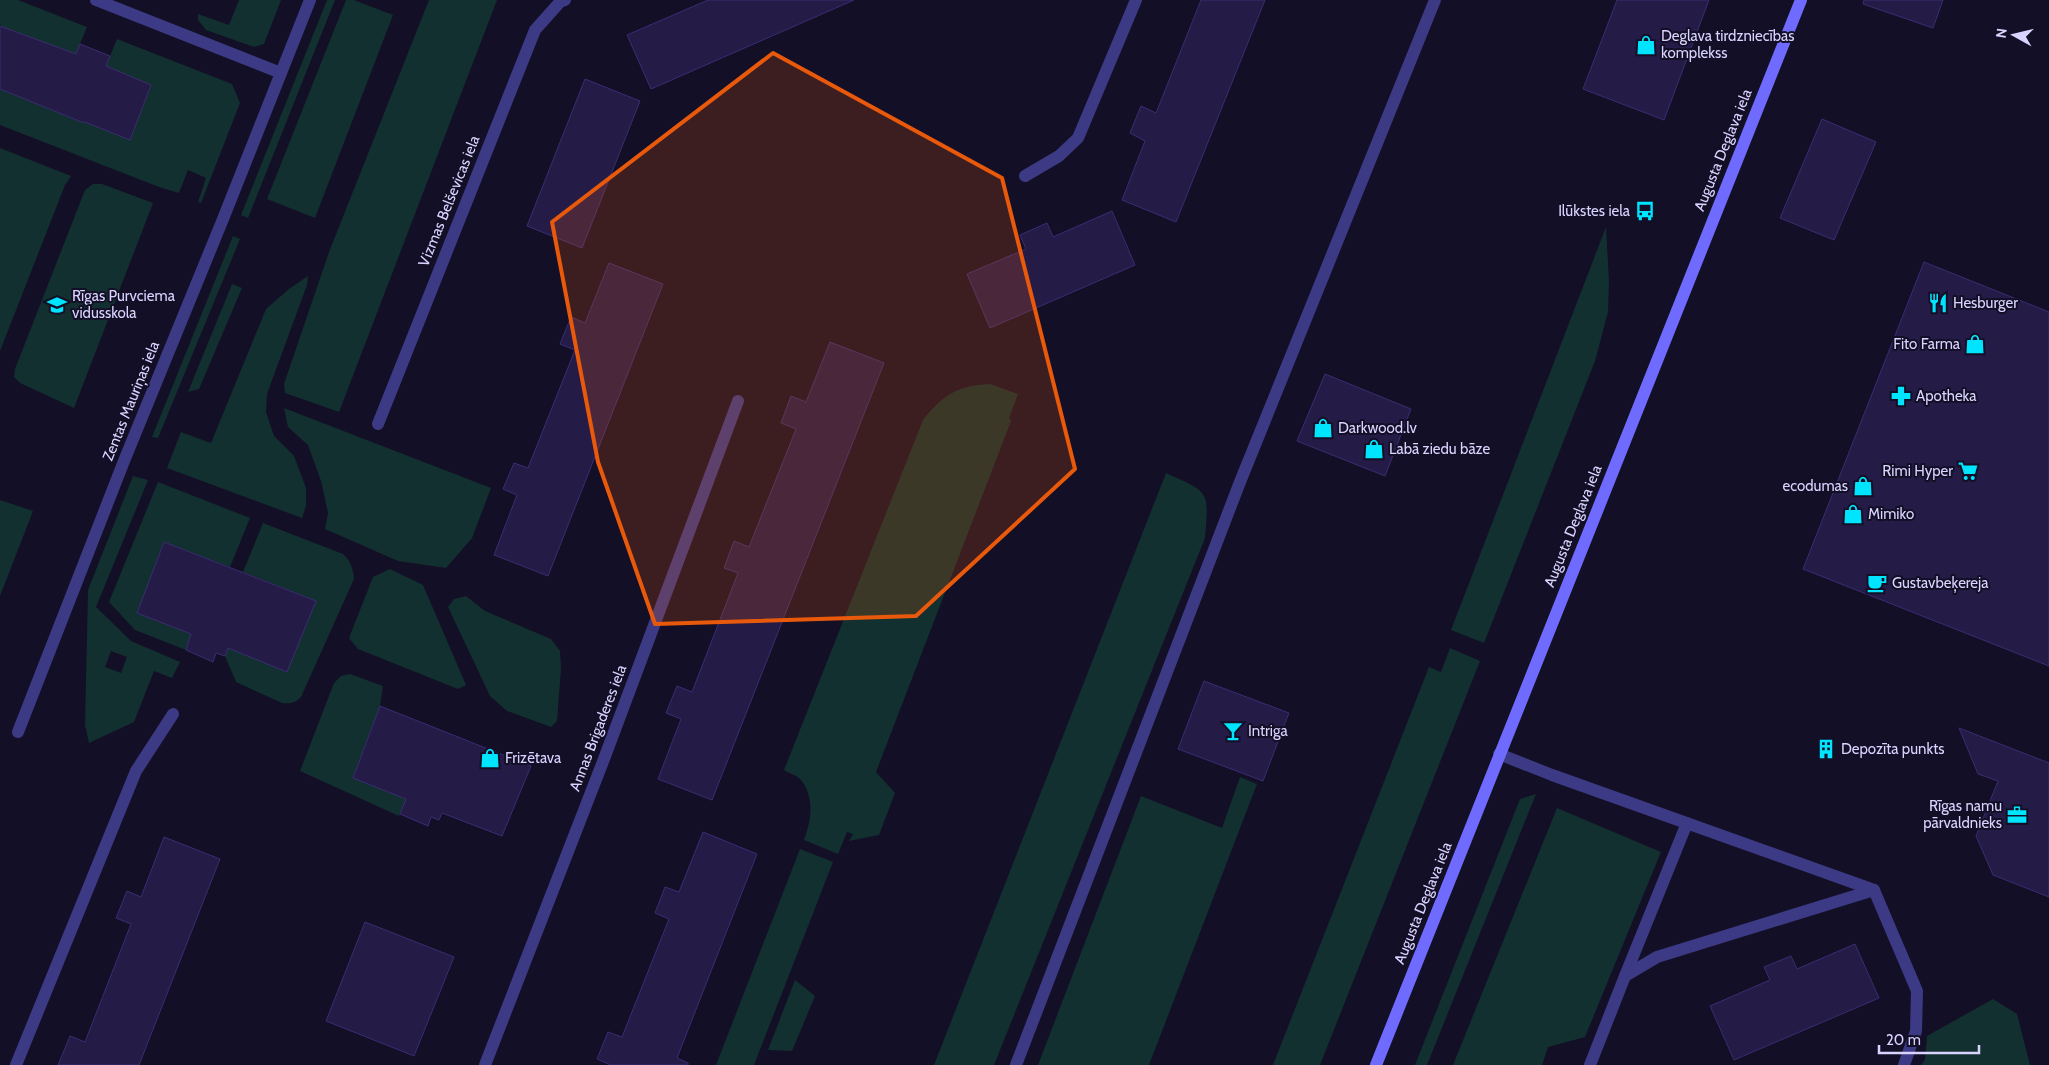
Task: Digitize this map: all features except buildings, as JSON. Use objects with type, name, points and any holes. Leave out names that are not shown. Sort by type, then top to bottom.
[{"type":"main road","name":"Augusta Deglava iela","points":[[1376,1065],[1801,0]]},
{"type":"street","points":[[96,0],[281,73]]},
{"type":"street","name":"Zentas Mauriņas iela","points":[[18,732],[124,460],[310,0]]},
{"type":"street","name":"Vizmas Belševicas iela","points":[[378,424],[535,30],[560,2],[565,0]]},
{"type":"street","points":[[1025,176],[1059,156],[1078,138],[1136,0]]},
{"type":"street","points":[[1016,1065],[1240,482],[1435,0]]},
{"type":"street","name":"Annas Brigaderes iela","points":[[485,1065],[604,759],[738,401]]},
{"type":"street","points":[[16,1065],[136,771],[173,714]]},
{"type":"street","points":[[1499,754],[1552,775],[1874,890],[1917,991],[1916,1031],[1904,1065]]},
{"type":"street","points":[[1590,1065],[1687,822]]},
{"type":"street","points":[[1625,976],[1657,957],[1874,890]]},
{"type":"highlighted area","points":[[773,53],[1002,178],[1075,469],[916,616],[655,624],[598,462],[552,222]]},
{"type":"green space","points":[[0,0],[18,0],[87,27],[76,54],[2,27],[0,24]]},
{"type":"green space","points":[[239,0],[281,0],[264,44],[254,47],[206,30],[198,20],[198,14],[229,25]]},
{"type":"green space","points":[[327,0],[335,0],[248,218],[241,215]]},
{"type":"green space","points":[[346,0],[354,0],[393,15],[315,218],[267,199]]},
{"type":"green space","points":[[429,0],[497,0],[339,412],[285,393],[284,384],[329,252]]},
{"type":"green space","points":[[117,39],[232,84],[240,103],[201,203],[198,202],[206,178],[188,170],[179,193],[0,125],[0,89],[84,123],[130,139],[151,86],[106,66]]},
{"type":"green space","points":[[0,148],[71,176],[65,185],[0,351]]},
{"type":"green space","points":[[93,184],[102,184],[153,203],[74,408],[20,383],[14,377],[15,369],[85,190]]},
{"type":"green space","points":[[1606,227],[1609,281],[1608,312],[1595,361],[1484,643],[1451,630]]},
{"type":"green space","points":[[233,236],[240,239],[158,438],[152,437]]},
{"type":"green space","points":[[308,276],[307,285],[267,394],[266,412],[274,436],[294,456],[306,488],[306,506],[302,518],[167,468],[181,432],[211,443],[266,309],[289,289]]},
{"type":"green space","points":[[232,284],[242,288],[199,389],[188,392]]},
{"type":"green space","points":[[990,384],[1018,394],[1009,418],[1011,421],[876,772],[895,793],[879,835],[849,841],[853,834],[847,832],[838,854],[804,840],[810,818],[808,794],[800,779],[784,770],[923,420],[952,393],[960,389]]},
{"type":"green space","points":[[284,408],[491,488],[472,538],[446,568],[398,561],[325,529],[328,513],[321,481],[308,445],[288,427]]},
{"type":"green space","points":[[1166,473],[1191,485],[1204,495],[1207,510],[1205,538],[994,1065],[934,1065]]},
{"type":"green space","points":[[133,476],[148,480],[96,607],[131,641],[180,662],[172,678],[154,671],[134,722],[89,743],[85,725],[88,590]],"holes":[[[111,651],[127,657],[121,673],[105,667]]]},
{"type":"green space","points":[[158,482],[250,518],[230,567],[164,542],[137,613],[191,634],[186,650],[135,630],[109,602]]},
{"type":"green space","points":[[0,500],[33,511],[0,596]]},
{"type":"green space","points":[[263,523],[343,554],[350,562],[354,576],[301,697],[295,702],[290,703],[282,703],[236,682],[225,656],[228,648],[287,671],[316,601],[243,572]]},
{"type":"green space","points":[[390,569],[423,585],[466,685],[458,689],[358,649],[349,638],[373,577]]},
{"type":"green space","points":[[466,596],[485,611],[551,639],[560,651],[561,669],[557,721],[551,727],[507,711],[490,696],[448,607],[454,599]]},
{"type":"green space","points":[[1450,648],[1480,661],[1320,1065],[1273,1065],[1429,667],[1441,672]]},
{"type":"green space","points":[[350,674],[383,686],[380,706],[353,777],[406,799],[399,816],[300,771],[334,683],[341,676]]},
{"type":"green space","points":[[1240,777],[1257,784],[1149,1065],[1038,1065],[1141,796],[1222,828]]},
{"type":"green space","points":[[1536,794],[1427,1065],[1415,1065],[1520,799]]},
{"type":"green space","points":[[1557,808],[1661,852],[1585,1037],[1548,1047],[1542,1065],[1453,1065]]},
{"type":"green space","points":[[800,849],[833,862],[754,1065],[716,1065]]},
{"type":"green space","points":[[795,980],[815,996],[792,1051],[768,1050]]},
{"type":"green space","points":[[1993,999],[2017,1014],[2030,1065],[1921,1065],[1925,1060],[1927,1036]]},
{"type":"place","name":"Deglava tirdzniecības komplekss","points":[[1646,45]]},
{"type":"place","name":"Ilūkstes iela","points":[[1645,211]]},
{"type":"place","name":"Hesburger","points":[[1938,303]]},
{"type":"place","name":"Rīgas Purvciema vidusskola","points":[[57,305]]},
{"type":"place","name":"Fito Farma","points":[[1975,344]]},
{"type":"place","name":"Apotheka","points":[[1901,396]]},
{"type":"place","name":"Darkwood.lv","points":[[1323,428]]},
{"type":"place","name":"Labā ziedu bāze","points":[[1374,449]]},
{"type":"place","name":"Rimi Hyper","points":[[1968,471]]},
{"type":"place","name":"ecodumas","points":[[1863,486]]},
{"type":"place","name":"Mimiko","points":[[1853,514]]},
{"type":"place","name":"Gustavbeķereja","points":[[1877,583]]},
{"type":"place","name":"Intriga","points":[[1233,731]]},
{"type":"place","name":"Depozīta punkts","points":[[1826,749]]},
{"type":"place","name":"Frizētava","points":[[490,758]]},
{"type":"place","name":"Rīgas namu pārvaldnieks","points":[[2017,815]]}]
